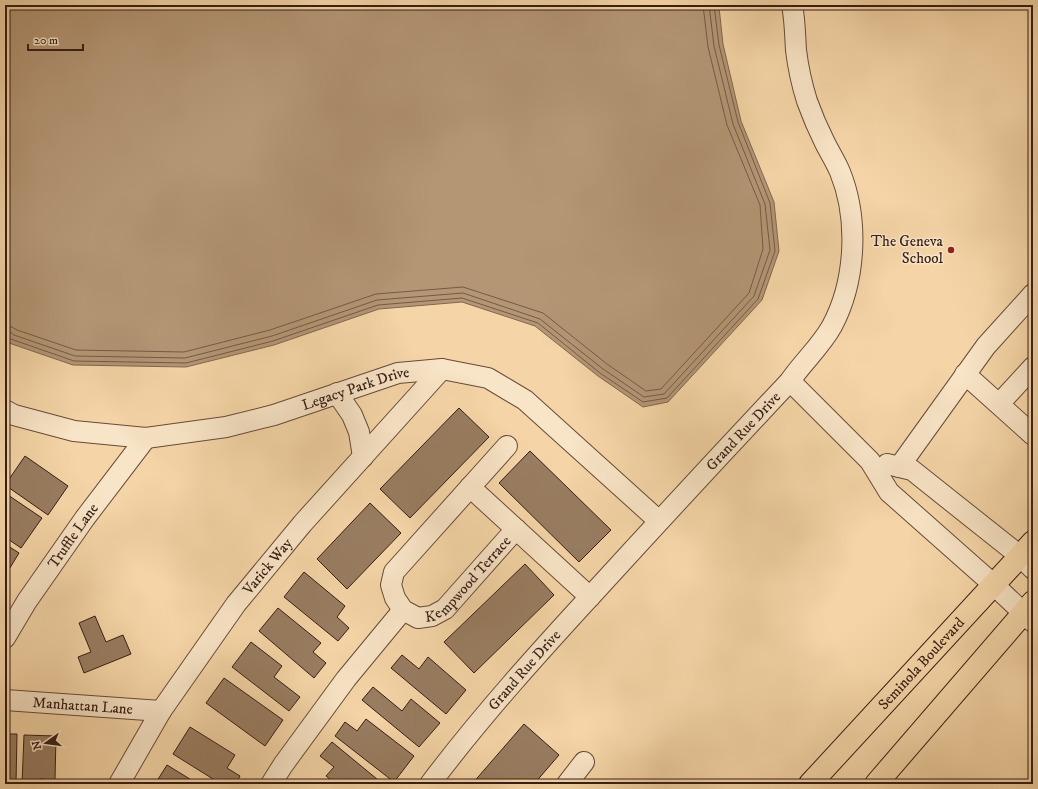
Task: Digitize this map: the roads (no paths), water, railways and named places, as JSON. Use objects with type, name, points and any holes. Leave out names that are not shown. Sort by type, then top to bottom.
[{"type":"main road","name":"Seminola Boulevard","points":[[810,784],[994,585],[1029,556]]},
{"type":"main road","points":[[876,784],[1030,612]]},
{"type":"street","name":"Grand Rue Drive","points":[[430,784],[457,748],[517,677],[659,521],[790,381],[832,326],[846,291],[853,233],[851,214],[847,191],[840,171],[815,121],[807,99],[796,53],[792,5]]},
{"type":"street","points":[[899,467],[986,346],[1033,294]]},
{"type":"street","points":[[999,404],[1033,367]]},
{"type":"street","name":"Legacy Park Drive","points":[[5,410],[14,415],[74,431],[146,438],[226,427],[274,415],[398,373],[442,369],[488,378],[525,400],[659,521]]},
{"type":"street","name":"Varick Way","points":[[119,784],[161,711],[236,604],[303,523],[442,369]]},
{"type":"street","points":[[965,374],[1033,434]]},
{"type":"street","points":[[790,381],[870,460],[889,492],[994,585],[1030,612]]},
{"type":"street","points":[[337,393],[352,415],[359,432],[363,457]]},
{"type":"street","name":"Truffle Lane","points":[[5,638],[27,601],[85,518],[146,438]]},
{"type":"street","name":"Kempwood Terrace","points":[[508,446],[394,572],[391,585],[395,598],[403,610],[418,618],[432,616],[445,609],[516,529]]},
{"type":"street","points":[[870,460],[912,470],[1029,556]]},
{"type":"street","name":"Kempwood Terrace","points":[[470,487],[590,597]]},
{"type":"street","points":[[271,784],[283,765],[346,680],[403,610]]},
{"type":"street","name":"Manhattan Lane","points":[[5,700],[161,711]]},
{"type":"street","points":[[567,784],[584,762]]},
{"type":"water","points":[[5,5],[717,5],[719,7],[723,44],[741,121],[774,202],[779,251],[762,300],[668,402],[643,407],[598,376],[535,326],[462,302],[379,309],[274,345],[186,367],[73,365],[9,343],[5,339]]},
{"type":"place","name":"The Geneva School","points":[[951,250]]}]
